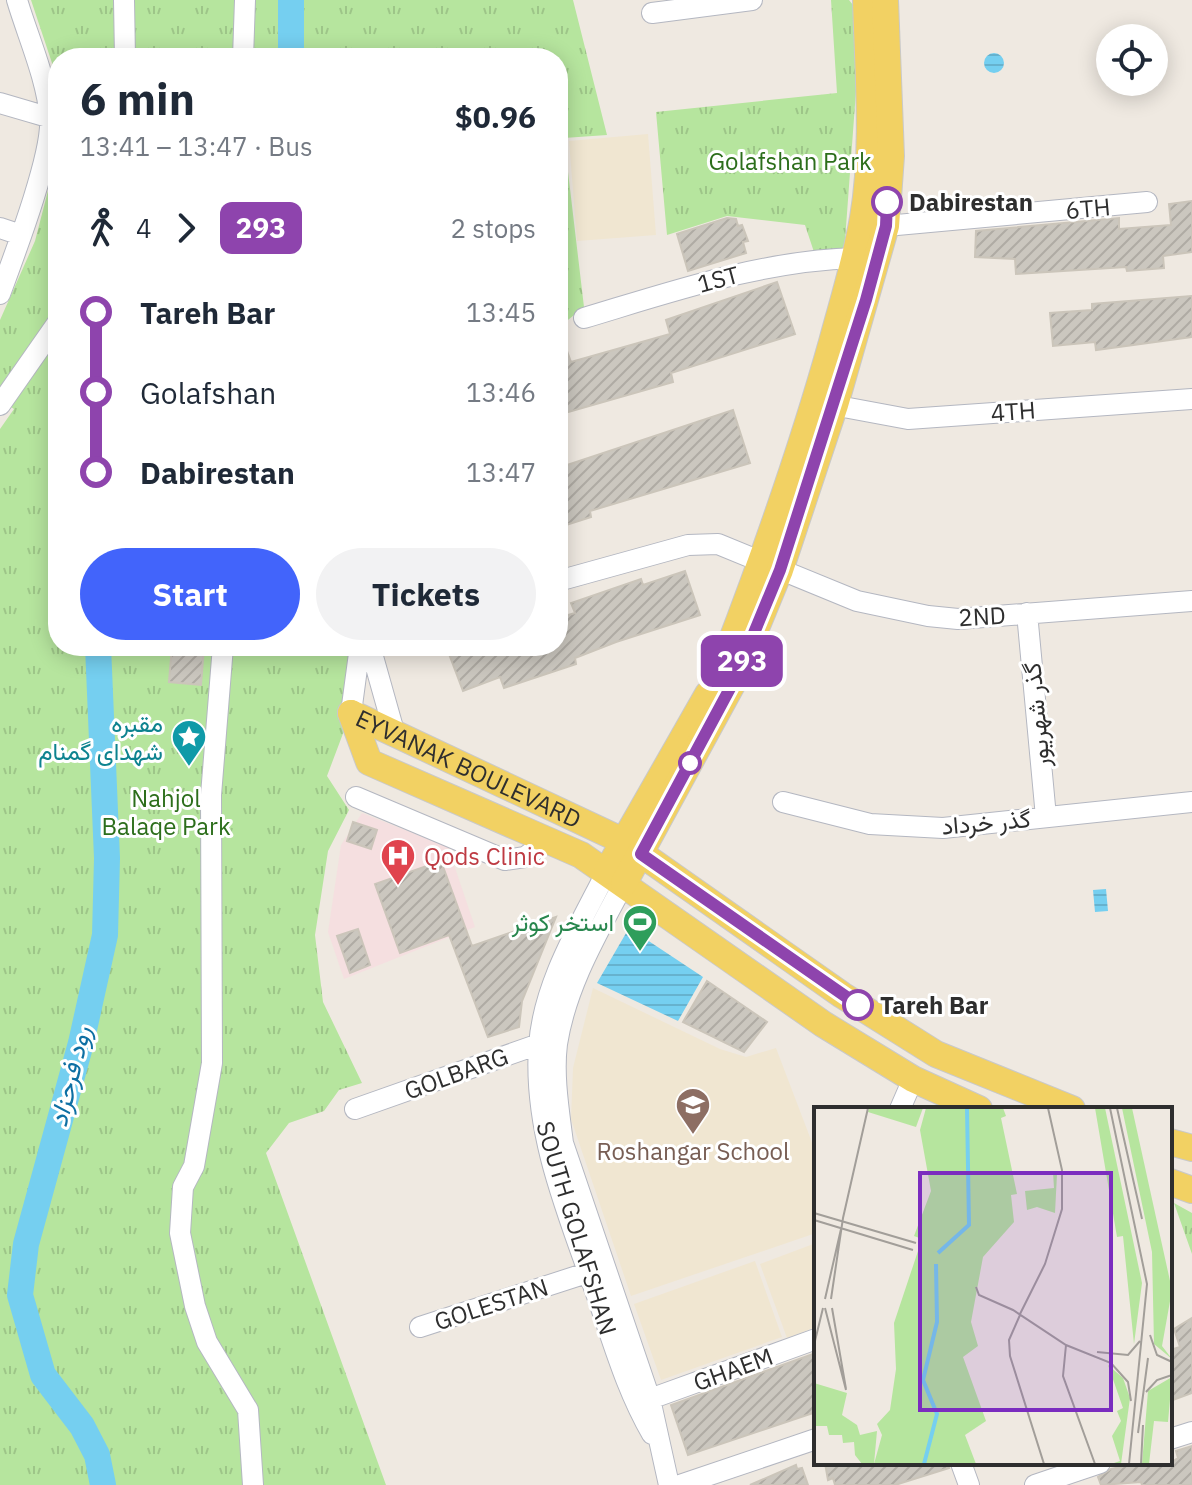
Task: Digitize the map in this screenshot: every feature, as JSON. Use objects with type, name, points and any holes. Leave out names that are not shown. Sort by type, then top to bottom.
[{"type":"main road","points":[[825,403],[855,258],[874,224],[866,0]]},
{"type":"main road","points":[[616,877],[735,679],[825,403],[891,156],[885,0]]},
{"type":"main road","name":"EYVANAK BOULEVARD","points":[[351,713],[632,847],[842,995],[936,1054],[1067,1107]]},
{"type":"main road","name":"EYVANAK BOULEVARD","points":[[351,713],[369,762],[549,840],[616,877],[823,1024],[913,1079],[975,1107]]},
{"type":"main road","points":[[1172,1143],[1192,1148]]},
{"type":"main road","points":[[1172,1183],[1192,1190]]},
{"type":"street","points":[[17,0],[48,108]]},
{"type":"street","points":[[124,0],[125,48]]},
{"type":"street","points":[[243,48],[245,0]]},
{"type":"street","points":[[652,13],[752,0]]},
{"type":"street","points":[[0,103],[48,117]]},
{"type":"street","points":[[0,294],[21,235],[48,130]]},
{"type":"street","name":"6TH","points":[[874,224],[1147,202]]},
{"type":"street","points":[[0,228],[21,235]]},
{"type":"street","name":"1ST","points":[[584,318],[732,274],[796,262],[855,258]]},
{"type":"street","points":[[0,405],[48,336]]},
{"type":"street","name":"4TH","points":[[825,403],[908,419],[1192,399]]},
{"type":"street","name":"2ND","points":[[568,578],[688,545],[718,544],[857,601],[928,616],[958,619],[1192,601]]},
{"type":"street","name":"گذر شهریور","points":[[1027,613],[1046,817]]},
{"type":"street","points":[[222,656],[211,795],[212,1063],[194,1166],[183,1187],[180,1233],[195,1306],[207,1342],[248,1410],[253,1485]]},
{"type":"street","points":[[351,713],[359,656]]},
{"type":"street","points":[[373,656],[395,735]]},
{"type":"street","points":[[356,797],[505,860],[525,857],[549,840]]},
{"type":"street","name":"گذر خرداد","points":[[783,802],[870,824],[943,828],[1192,802]]},
{"type":"street","name":"SOUTH GOLAFSHAN","points":[[616,877],[568,947],[548,1044],[563,1143],[635,1404],[659,1445]]},
{"type":"street","name":"GOLBARG","points":[[355,1109],[548,1044]]},
{"type":"street","points":[[901,1107],[913,1079]]},
{"type":"street","name":"SOUTH GOLAFSHAN","points":[[598,1270],[650,1399],[669,1485]]},
{"type":"street","name":"GOLESTAN","points":[[420,1327],[598,1270]]},
{"type":"street","name":"GHAEM","points":[[650,1399],[814,1340]]},
{"type":"street","points":[[1172,1438],[1192,1432]]},
{"type":"street","points":[[680,1485],[814,1440]]},
{"type":"street","points":[[962,1465],[969,1485]]},
{"type":"street","points":[[1035,1485],[1094,1465]]},
{"type":"shaded area","points":[[648,134],[656,235],[577,241],[569,141]]},
{"type":"shaded area","name":"Qods Clinic","points":[[362,813],[448,847],[475,927],[344,979],[328,932],[341,845]]},
{"type":"shaded area","name":"Roshangar School","points":[[593,988],[720,1049],[746,1057],[776,1048],[814,1148],[814,1234],[631,1296],[571,1119],[573,1068]]},
{"type":"shaded area","points":[[814,1244],[814,1328],[787,1338],[760,1264]]},
{"type":"shaded area","points":[[755,1261],[782,1337],[661,1380],[634,1304]]},
{"type":"green space","points":[[31,0],[573,0],[607,135],[568,138],[568,48],[48,48],[48,51]]},
{"type":"green space","name":"Golafshan Park","points":[[831,0],[849,0],[853,5],[856,91],[844,254],[814,252],[805,225],[727,216],[667,235],[656,112],[837,93]]},
{"type":"green space","points":[[568,172],[584,307],[568,320]]},
{"type":"green space","name":"Nahjol Balaqe Park","points":[[48,191],[48,656],[372,656],[327,776],[349,810],[328,851],[315,935],[323,1002],[362,1083],[339,1090],[324,1111],[289,1123],[266,1153],[386,1485],[0,1485],[0,429],[14,409],[0,400],[0,320],[35,241]]},
{"type":"green space","points":[[1174,1203],[1192,1213],[1192,1254]]},
{"type":"water","points":[[994,53],[1001,56],[1004,63],[1001,70],[994,73],[987,70],[984,63],[987,56]]},
{"type":"water","points":[[1106,889],[1108,911],[1095,912],[1093,890]]},
{"type":"water","name":"استخر کوثر","points":[[629,928],[703,977],[678,1021],[597,983]]},
{"type":"building","points":[[1192,201],[1192,252],[1163,256],[1164,268],[1127,271],[1126,267],[1016,274],[1015,259],[975,257],[976,231],[1119,218],[1119,229],[1171,225],[1169,204]]},
{"type":"building","points":[[727,218],[736,219],[738,226],[742,225],[748,241],[743,242],[746,253],[688,271],[677,234]]},
{"type":"building","points":[[777,282],[795,334],[671,373],[673,382],[568,412],[568,354],[571,362],[670,334],[666,320]]},
{"type":"building","points":[[1192,296],[1192,337],[1096,350],[1095,342],[1053,346],[1050,313],[1092,310],[1092,304]]},
{"type":"building","points":[[733,410],[750,463],[590,511],[591,517],[568,524],[568,465]]},
{"type":"building","points":[[685,571],[700,615],[616,642],[575,658],[576,664],[504,688],[500,677],[463,691],[450,656],[568,656],[568,615],[575,613],[571,603],[641,579],[643,585]]},
{"type":"building","points":[[171,656],[203,656],[201,685],[169,682]]},
{"type":"building","points":[[353,822],[377,830],[371,849],[347,841]]},
{"type":"building","points":[[441,861],[472,946],[556,917],[522,1001],[519,1027],[488,1037],[449,935],[400,953],[375,884]]},
{"type":"building","points":[[358,929],[370,965],[350,973],[337,936]]},
{"type":"building","points":[[707,981],[767,1022],[744,1052],[683,1022]]},
{"type":"building","points":[[1192,1318],[1192,1393],[1172,1400],[1172,1349],[1180,1347],[1174,1329]]},
{"type":"building","points":[[814,1354],[814,1413],[688,1455],[671,1405]]},
{"type":"building","points":[[1192,1446],[1192,1485],[1142,1485],[1141,1482],[1101,1485],[1098,1477],[1111,1469],[1130,1465],[1172,1465],[1178,1458],[1176,1451]]},
{"type":"building","points":[[796,1465],[797,1469],[802,1468],[808,1485],[750,1485]]},
{"type":"building","points":[[825,1465],[948,1465],[949,1468],[895,1485],[835,1485],[833,1478],[828,1480]]},
{"type":"waterway","name":"رود فرحزاد","points":[[291,0],[291,48]]},
{"type":"waterway","name":"رود فرحزاد","points":[[98,656],[107,858],[105,935],[81,1043],[26,1244],[20,1295],[43,1375],[82,1426],[97,1455],[103,1485]]},
{"type":"bus line","name":"293","points":[[858,1005],[641,854],[735,679],[780,570],[835,405],[874,274],[886,226],[887,202]]},
{"type":"place","name":"Dabirestan","points":[[887,202]]},
{"type":"place","name":"مقبره شهدای گمنام","points":[[189,768]]},
{"type":"place","name":"Qods Clinic","points":[[398,887]]},
{"type":"place","name":"استخر کوثر","points":[[640,953]]},
{"type":"place","name":"Tareh Bar","points":[[858,1005]]},
{"type":"place","name":"Roshangar School","points":[[693,1136]]}]
